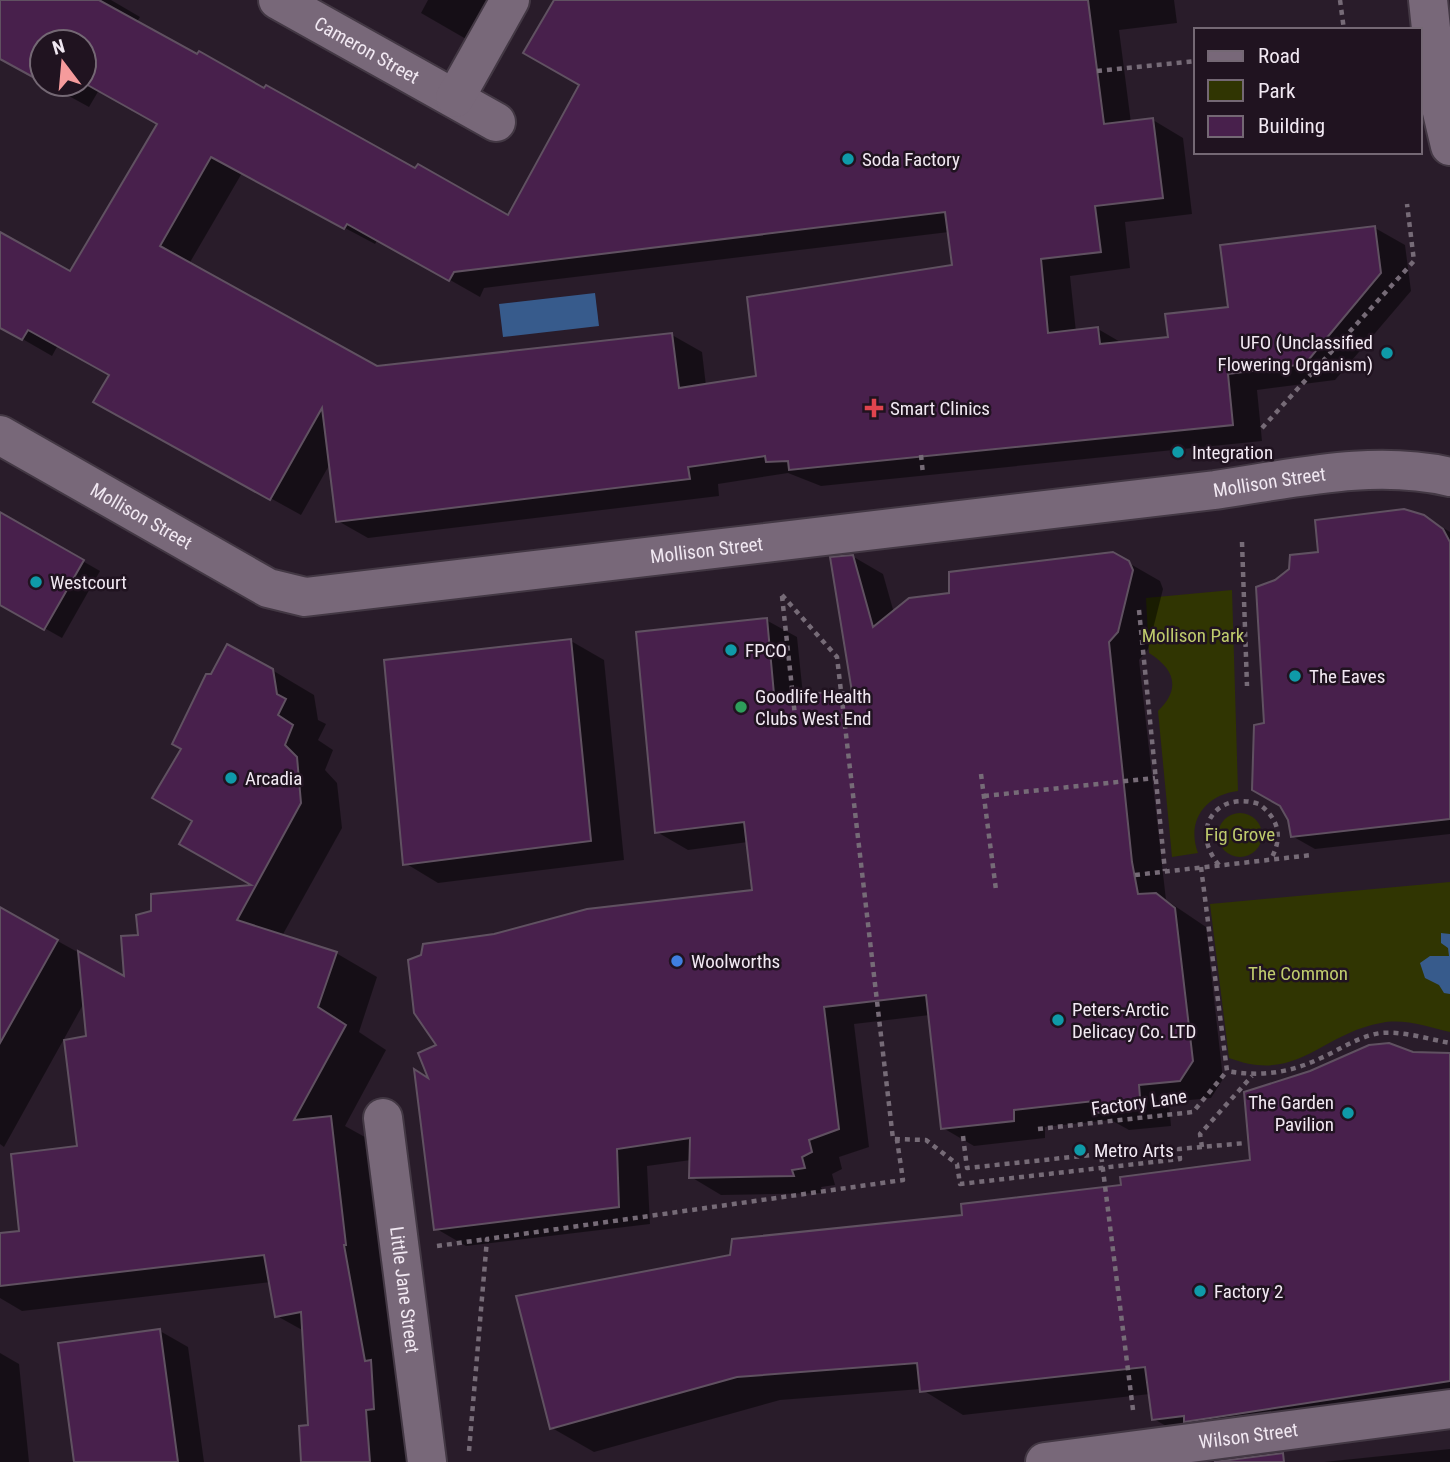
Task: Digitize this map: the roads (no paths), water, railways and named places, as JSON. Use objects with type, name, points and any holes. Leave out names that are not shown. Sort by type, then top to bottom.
[{"type":"street","name":"Cameron Street","points":[[278,0],[496,122]]},
{"type":"street","points":[[455,98],[510,0]]},
{"type":"street","points":[[1430,18],[1450,82]]},
{"type":"street","points":[[1430,18],[1441,110],[1450,146]]},
{"type":"street","name":"Mollison Street","points":[[0,435],[268,588],[305,597],[1215,491],[1351,471],[1420,473],[1450,477]]},
{"type":"street","name":"Little Jane Street","points":[[383,1118],[427,1462]]},
{"type":"street","name":"Wilson Street","points":[[1045,1462],[1450,1409]]},
{"type":"water","points":[[595,293],[599,326],[503,337],[499,304]]},
{"type":"water","points":[[1441,933],[1450,934],[1450,994],[1444,993],[1439,985],[1425,978],[1420,963],[1430,956],[1449,956],[1448,948],[1441,943]]},
{"type":"place","name":"Soda Factory","points":[[848,159]]},
{"type":"place","name":"UFO (Unclassified Flowering Organism)","points":[[1387,353]]},
{"type":"place","name":"Smart Clinics","points":[[874,408]]},
{"type":"place","name":"Integration","points":[[1178,452]]},
{"type":"place","name":"Westcourt","points":[[36,582]]},
{"type":"place","name":"FPCO","points":[[731,650]]},
{"type":"place","name":"The Eaves","points":[[1295,676]]},
{"type":"place","name":"Goodlife Health Clubs West End","points":[[741,707]]},
{"type":"place","name":"Arcadia","points":[[231,778]]},
{"type":"place","name":"Woolworths","points":[[677,961]]},
{"type":"place","name":"Peters-Arctic Delicacy Co. LTD","points":[[1058,1020]]},
{"type":"place","name":"The Garden Pavilion","points":[[1348,1113]]},
{"type":"place","name":"Metro Arts","points":[[1080,1150]]},
{"type":"place","name":"Factory 2","points":[[1200,1291]]},
{"type":"park label","name":"Mollison Park","points":[[1193,635]]},
{"type":"park label","name":"Fig Grove","points":[[1240,834]]},
{"type":"park label","name":"The Common","points":[[1298,973]]}]
